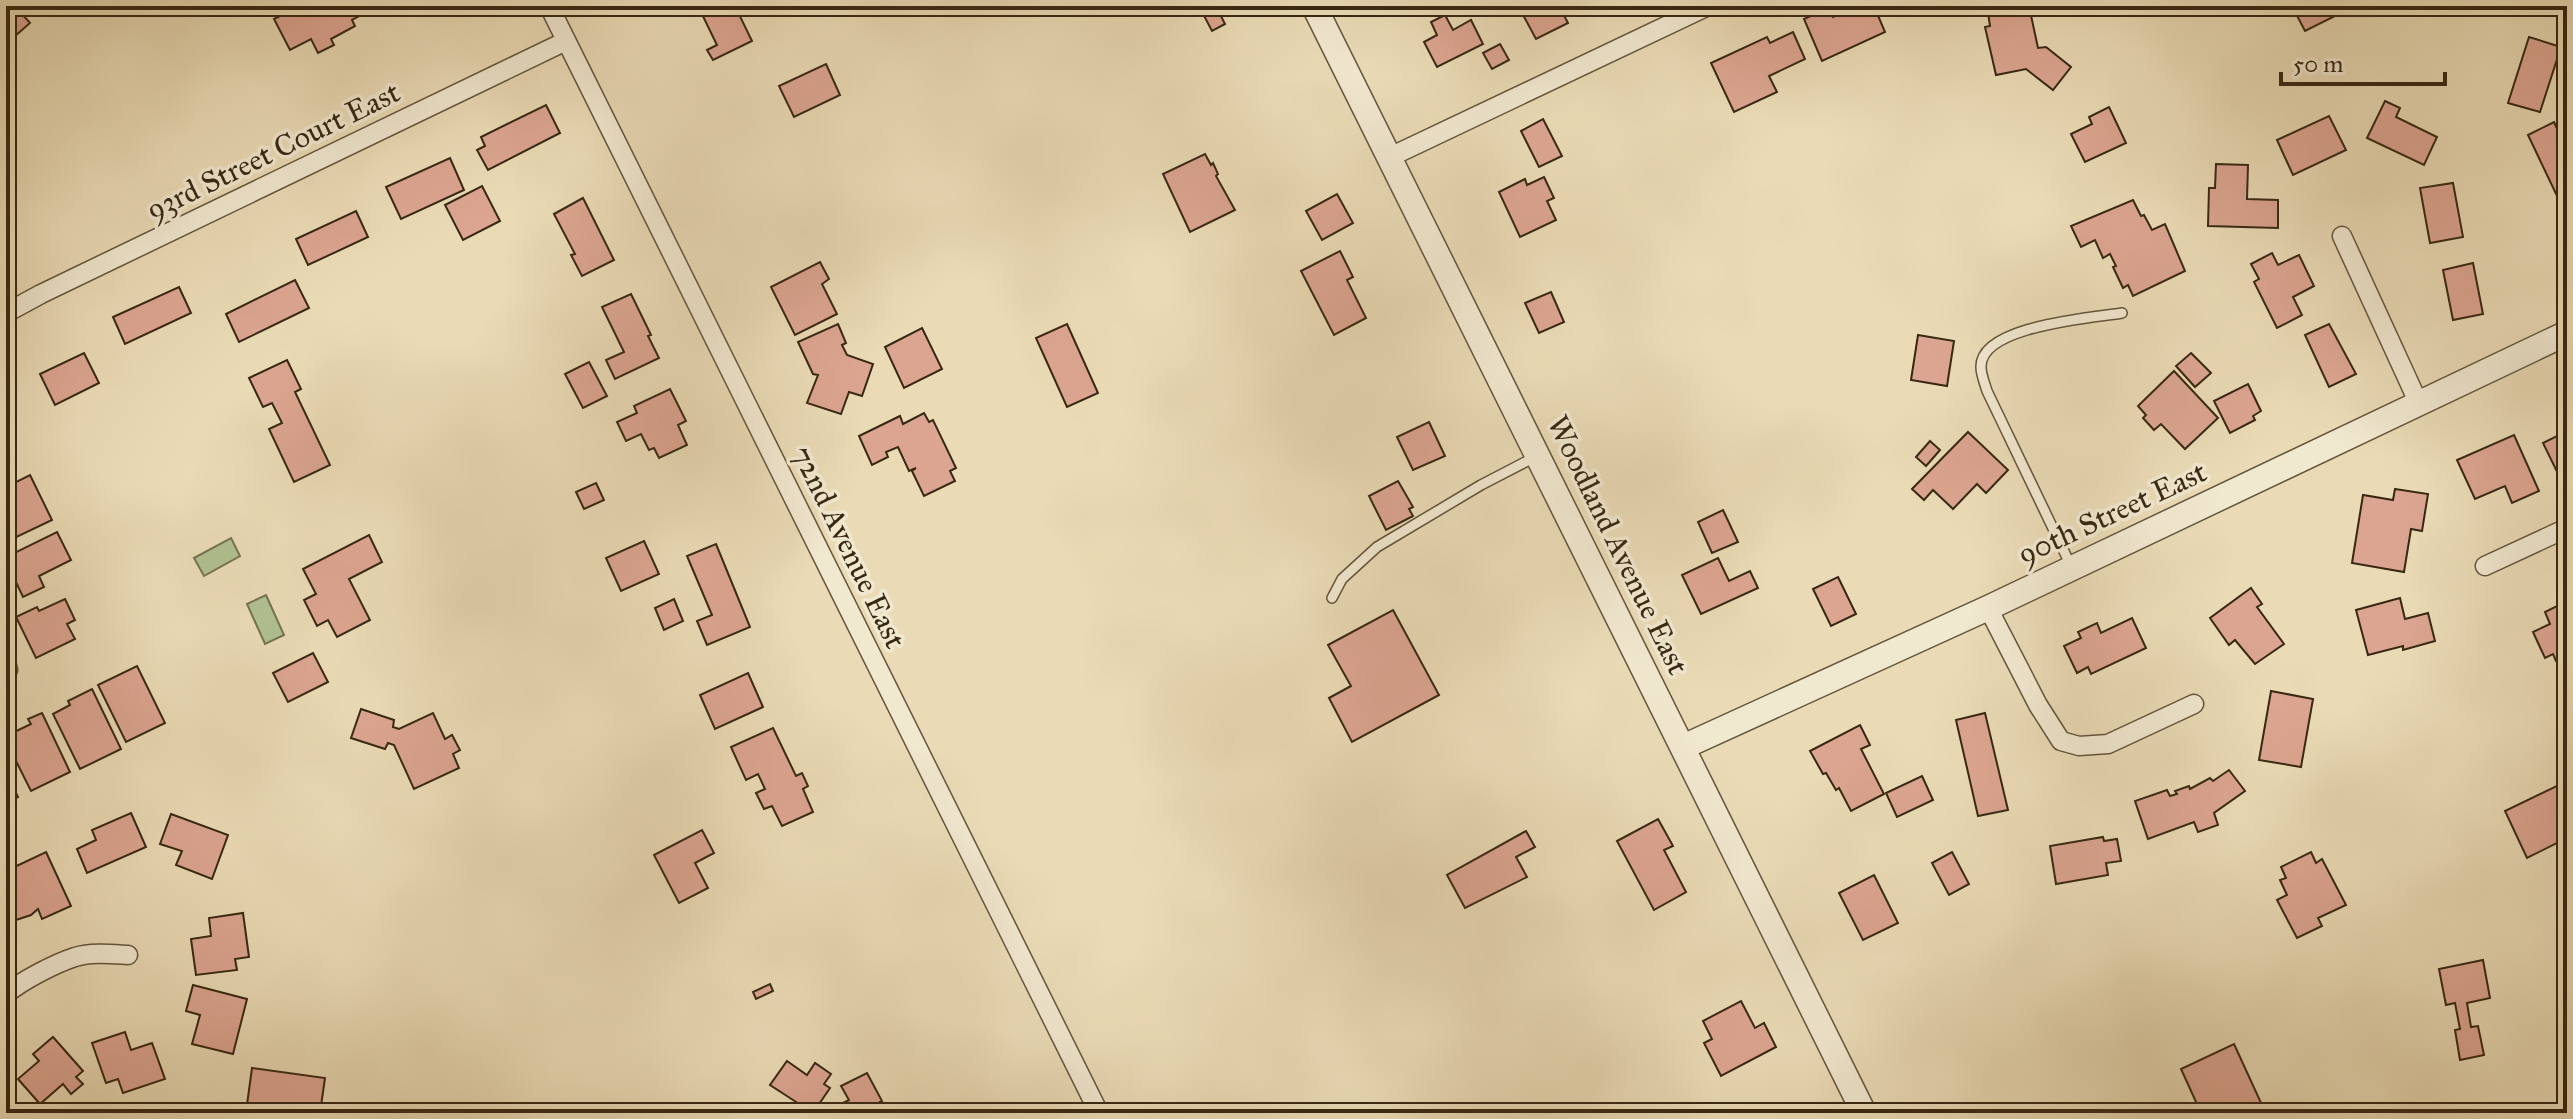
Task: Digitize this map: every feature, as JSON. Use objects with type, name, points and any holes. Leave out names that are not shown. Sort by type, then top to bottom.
[{"type":"street","name":"72nd Avenue East","points":[[549,6],[1099,1113]]},
{"type":"street","name":"Woodland Avenue East","points":[[1314,6],[1864,1113]]},
{"type":"street","points":[[1390,157],[1708,6]]},
{"type":"street","name":"93rd Street Court East","points":[[6,313],[566,41]]},
{"type":"street","points":[[2342,236],[2419,404]]},
{"type":"street","name":"90th Street East","points":[[1683,747],[1988,608],[2567,333]]},
{"type":"street","points":[[2485,566],[2567,528]]},
{"type":"street","points":[[1988,608],[2038,705],[2061,741],[2079,746],[2108,744],[2194,704]]},
{"type":"street","points":[[6,662],[6,674]]},
{"type":"street","points":[[6,994],[17,985],[76,957],[128,955]]},
{"type":"lane","points":[[2072,568],[1987,391],[1980,365],[1988,347],[2004,336],[2122,313]]},
{"type":"lane","points":[[1332,598],[1342,579],[1377,547],[1481,485],[1538,456]]},
{"type":"green space","points":[[231,538],[240,556],[204,576],[194,558]]},
{"type":"green space","points":[[266,595],[284,635],[265,644],[247,604]]},
{"type":"building","points":[[6,6],[15,6],[30,23],[6,44]]},
{"type":"building","points":[[300,6],[357,6],[361,15],[352,20],[355,26],[331,39],[334,45],[318,53],[311,39],[290,50],[274,19]]},
{"type":"building","points":[[698,6],[735,6],[752,41],[713,60],[707,50],[717,45]]},
{"type":"building","points":[[1216,6],[1225,24],[1212,31],[1201,10]]},
{"type":"building","points":[[1529,6],[1559,6],[1568,23],[1536,39],[1521,11]]},
{"type":"building","points":[[1858,6],[1874,6],[1885,32],[1822,61],[1804,19],[1828,8],[1833,17]]},
{"type":"building","points":[[1987,6],[2029,6],[2038,48],[2046,47],[2071,67],[2053,90],[2026,69],[1996,75],[1985,27],[1990,26]]},
{"type":"building","points":[[2292,6],[2340,6],[2343,12],[2305,31]]},
{"type":"building","points":[[1445,15],[1453,30],[1471,20],[1483,44],[1437,67],[1424,42],[1437,35],[1431,22]]},
{"type":"building","points":[[1793,32],[1805,59],[1769,76],[1777,92],[1734,112],[1711,63],[1767,37],[1770,43]]},
{"type":"building","points":[[2529,37],[2561,47],[2540,112],[2508,103]]},
{"type":"building","points":[[1500,44],[1509,60],[1492,69],[1483,53]]},
{"type":"building","points":[[826,64],[840,95],[794,117],[779,86]]},
{"type":"building","points":[[2385,101],[2400,108],[2396,117],[2437,137],[2424,165],[2367,138]]},
{"type":"building","points":[[546,105],[560,133],[488,170],[477,150],[485,146],[481,137]]},
{"type":"building","points":[[2109,107],[2126,143],[2085,162],[2071,134],[2092,124],[2089,117]]},
{"type":"building","points":[[2329,116],[2346,150],[2293,175],[2277,140]]},
{"type":"building","points":[[1543,119],[1562,156],[1539,167],[1521,131]]},
{"type":"building","points":[[2554,122],[2564,144],[2567,143],[2567,191],[2557,196],[2528,135]]},
{"type":"building","points":[[1205,154],[1211,165],[1213,163],[1216,176],[1235,210],[1190,232],[1163,174]]},
{"type":"building","points":[[450,158],[464,190],[401,219],[386,187]]},
{"type":"building","points":[[2216,164],[2248,165],[2247,199],[2278,200],[2278,228],[2208,226],[2209,188],[2215,188]]},
{"type":"building","points":[[6,171],[12,171],[16,241],[6,241]]},
{"type":"building","points":[[1544,177],[1554,198],[1547,201],[1556,220],[1520,237],[1499,192],[1525,179],[1527,185]]},
{"type":"building","points":[[2453,183],[2463,237],[2430,243],[2420,188]]},
{"type":"building","points":[[482,186],[500,221],[463,240],[445,205]]},
{"type":"building","points":[[1337,194],[1353,223],[1322,240],[1306,211]]},
{"type":"building","points":[[583,198],[614,260],[582,276],[571,255],[575,254],[554,214]]},
{"type":"building","points":[[2133,200],[2152,230],[2165,224],[2185,271],[2133,296],[2128,285],[2123,288],[2110,254],[2103,258],[2095,240],[2081,247],[2071,226]]},
{"type":"building","points":[[356,211],[368,237],[308,265],[296,239]]},
{"type":"building","points":[[1340,251],[1353,277],[1347,280],[1366,318],[1334,335],[1301,271]]},
{"type":"building","points":[[2272,253],[2278,265],[2299,255],[2314,286],[2293,297],[2302,315],[2277,328],[2254,282],[2259,279],[2251,264]]},
{"type":"building","points":[[820,262],[829,279],[822,284],[837,314],[795,335],[771,287]]},
{"type":"building","points":[[2473,263],[2483,314],[2453,320],[2443,270]]},
{"type":"building","points":[[295,280],[309,308],[239,342],[226,314]]},
{"type":"building","points":[[179,287],[191,313],[125,344],[113,317]]},
{"type":"building","points":[[1551,292],[1564,322],[1539,333],[1525,303]]},
{"type":"building","points":[[631,294],[659,358],[615,379],[606,360],[624,352],[602,307]]},
{"type":"building","points":[[838,324],[847,355],[873,364],[862,396],[849,392],[841,414],[807,403],[818,375],[813,374],[798,342]]},
{"type":"building","points":[[1067,324],[1098,393],[1067,407],[1036,338]]},
{"type":"building","points":[[2329,324],[2356,374],[2329,387],[2305,335]]},
{"type":"building","points":[[922,328],[942,369],[904,388],[885,347]]},
{"type":"building","points":[[1918,335],[1954,341],[1947,386],[1911,380]]},
{"type":"building","points":[[84,353],[99,383],[55,405],[40,374]]},
{"type":"building","points":[[2191,353],[2211,373],[2195,387],[2176,366]]},
{"type":"building","points":[[287,360],[301,389],[295,392],[330,465],[294,482],[269,429],[282,423],[272,403],[263,407],[249,378]]},
{"type":"building","points":[[589,362],[607,396],[583,408],[565,374]]},
{"type":"building","points":[[2174,371],[2218,418],[2185,449],[2161,424],[2154,430],[2143,418],[2146,415],[2138,406]]},
{"type":"building","points":[[2248,384],[2261,411],[2253,416],[2255,420],[2230,433],[2214,401]]},
{"type":"building","points":[[670,389],[686,421],[678,425],[687,445],[659,458],[654,448],[649,450],[641,434],[626,441],[617,422],[637,413],[634,406]]},
{"type":"building","points":[[924,413],[929,422],[933,420],[956,468],[950,471],[955,481],[924,496],[912,471],[916,468],[909,471],[898,447],[886,452],[888,457],[872,465],[859,436],[900,416],[903,424]]},
{"type":"building","points":[[1429,422],[1445,456],[1413,470],[1397,437]]},
{"type":"building","points":[[2567,431],[2567,477],[2561,480],[2543,443]]},
{"type":"building","points":[[1968,432],[2008,470],[1986,493],[1977,484],[1953,509],[1933,490],[1924,500],[1912,489]]},
{"type":"building","points":[[2514,435],[2539,491],[2512,503],[2505,486],[2475,499],[2457,460]]},
{"type":"building","points":[[6,440],[15,459],[6,464]]},
{"type":"building","points":[[1930,441],[1940,450],[1926,466],[1916,457]]},
{"type":"building","points":[[30,475],[52,520],[6,542],[6,487]]},
{"type":"building","points":[[1398,481],[1413,507],[1409,509],[1413,516],[1386,530],[1369,496]]},
{"type":"building","points":[[596,483],[604,500],[584,509],[576,492]]},
{"type":"building","points":[[2395,489],[2428,494],[2422,531],[2411,529],[2404,572],[2352,563],[2363,495],[2393,500]]},
{"type":"building","points":[[1723,510],[1738,542],[1712,553],[1698,522]]},
{"type":"building","points":[[57,532],[71,560],[39,576],[44,587],[23,597],[6,557]]},
{"type":"building","points":[[369,535],[382,562],[349,579],[370,620],[337,637],[328,620],[317,626],[304,600],[316,594],[303,569]]},
{"type":"building","points":[[644,541],[659,574],[621,591],[606,558]]},
{"type":"building","points":[[716,544],[750,627],[707,645],[697,621],[712,615],[687,556]]},
{"type":"building","points":[[1718,558],[1729,581],[1750,571],[1758,588],[1701,614],[1682,575]]},
{"type":"building","points":[[1838,577],[1856,614],[1831,626],[1813,589]]},
{"type":"building","points":[[2251,588],[2262,604],[2257,607],[2284,644],[2255,664],[2235,640],[2229,645],[2210,618]]},
{"type":"building","points":[[2400,598],[2405,619],[2428,613],[2435,641],[2368,655],[2356,610]]},
{"type":"building","points":[[65,599],[75,620],[67,624],[75,639],[36,658],[16,617]]},
{"type":"building","points":[[674,599],[683,621],[664,630],[655,608]]},
{"type":"building","points":[[2567,601],[2567,656],[2556,661],[2553,654],[2545,658],[2533,632],[2550,624],[2545,612]]},
{"type":"building","points":[[1393,610],[1439,695],[1352,742],[1329,698],[1351,686],[1328,645]]},
{"type":"building","points":[[2132,618],[2146,648],[2091,674],[2088,667],[2077,673],[2064,646],[2081,638],[2078,632],[2097,623],[2101,633]]},
{"type":"building","points":[[313,653],[328,682],[288,702],[273,673]]},
{"type":"building","points":[[137,666],[165,723],[126,742],[98,685]]},
{"type":"building","points":[[748,673],[763,707],[715,729],[700,695]]},
{"type":"building","points":[[92,689],[121,749],[80,769],[53,714],[70,705],[68,701]]},
{"type":"building","points":[[2271,691],[2313,699],[2301,767],[2259,760]]},
{"type":"building","points":[[361,709],[394,720],[393,727],[399,729],[433,713],[445,739],[452,735],[460,750],[453,754],[459,768],[414,789],[394,745],[388,743],[385,749],[351,738]]},
{"type":"building","points":[[42,713],[70,772],[31,791],[6,736],[31,724],[28,719]]},
{"type":"building","points":[[1985,713],[2008,810],[1978,816],[1956,720]]},
{"type":"building","points":[[1860,725],[1870,745],[1861,749],[1884,794],[1851,811],[1839,788],[1836,790],[1826,773],[1823,774],[1810,751]]},
{"type":"building","points":[[773,728],[796,776],[802,773],[808,786],[803,789],[813,812],[782,826],[772,806],[764,809],[756,793],[765,789],[758,774],[746,780],[731,747]]},
{"type":"building","points":[[2229,770],[2245,791],[2214,813],[2218,825],[2198,832],[2194,822],[2148,839],[2135,801],[2167,790],[2170,796],[2177,794],[2175,791],[2189,786],[2190,789],[2210,778],[2213,781]]},
{"type":"building","points":[[6,772],[18,797],[6,803]]},
{"type":"building","points":[[1922,776],[1933,800],[1897,817],[1886,793]]},
{"type":"building","points":[[2567,781],[2567,838],[2527,858],[2505,811]]},
{"type":"building","points":[[131,813],[146,847],[87,873],[77,849],[96,840],[92,830]]},
{"type":"building","points":[[171,814],[228,835],[212,879],[176,865],[182,851],[160,844]]},
{"type":"building","points":[[1658,819],[1673,846],[1664,850],[1686,892],[1654,910],[1617,841]]},
{"type":"building","points":[[702,830],[714,853],[695,863],[708,888],[679,903],[654,855]]},
{"type":"building","points":[[1526,831],[1535,847],[1516,857],[1527,877],[1465,908],[1447,875]]},
{"type":"building","points":[[2103,837],[2104,841],[2117,839],[2121,861],[2106,863],[2108,875],[2056,884],[2050,846]]},
{"type":"building","points":[[46,852],[71,906],[42,919],[38,909],[16,920],[6,898],[6,871]]},
{"type":"building","points":[[1952,852],[1969,884],[1949,895],[1932,863]]},
{"type":"building","points":[[2311,852],[2316,863],[2322,859],[2346,905],[2318,918],[2322,926],[2297,938],[2277,900],[2287,895],[2280,880],[2286,878],[2281,867]]},
{"type":"building","points":[[1874,875],[1898,923],[1863,940],[1839,893]]},
{"type":"building","points":[[243,913],[249,957],[235,959],[237,970],[196,975],[191,939],[211,936],[209,918]]},
{"type":"building","points":[[2483,960],[2490,998],[2467,1003],[2471,1027],[2478,1026],[2484,1055],[2460,1060],[2455,1030],[2460,1029],[2455,1003],[2446,1005],[2439,969]]},
{"type":"building","points":[[770,984],[773,991],[756,999],[753,992]]},
{"type":"building","points":[[193,985],[247,999],[233,1054],[192,1044],[200,1015],[186,1011]]},
{"type":"building","points":[[1741,1001],[1755,1028],[1764,1023],[1776,1047],[1721,1076],[1704,1043],[1712,1039],[1703,1021]]},
{"type":"building","points":[[125,1032],[131,1050],[152,1043],[165,1079],[123,1093],[118,1079],[106,1083],[92,1043]]},
{"type":"building","points":[[53,1037],[83,1071],[76,1077],[83,1084],[71,1094],[63,1084],[40,1104],[18,1079],[39,1061],[33,1054]]},
{"type":"building","points":[[2234,1044],[2262,1105],[2256,1108],[2258,1113],[2201,1113],[2181,1069]]},
{"type":"building","points":[[787,1061],[807,1075],[815,1063],[831,1074],[824,1084],[830,1088],[813,1113],[770,1085]]},
{"type":"building","points":[[252,1068],[325,1078],[320,1113],[246,1112]]},
{"type":"building","points":[[867,1073],[882,1101],[860,1113],[848,1113],[843,1103],[849,1100],[841,1086]]}]
